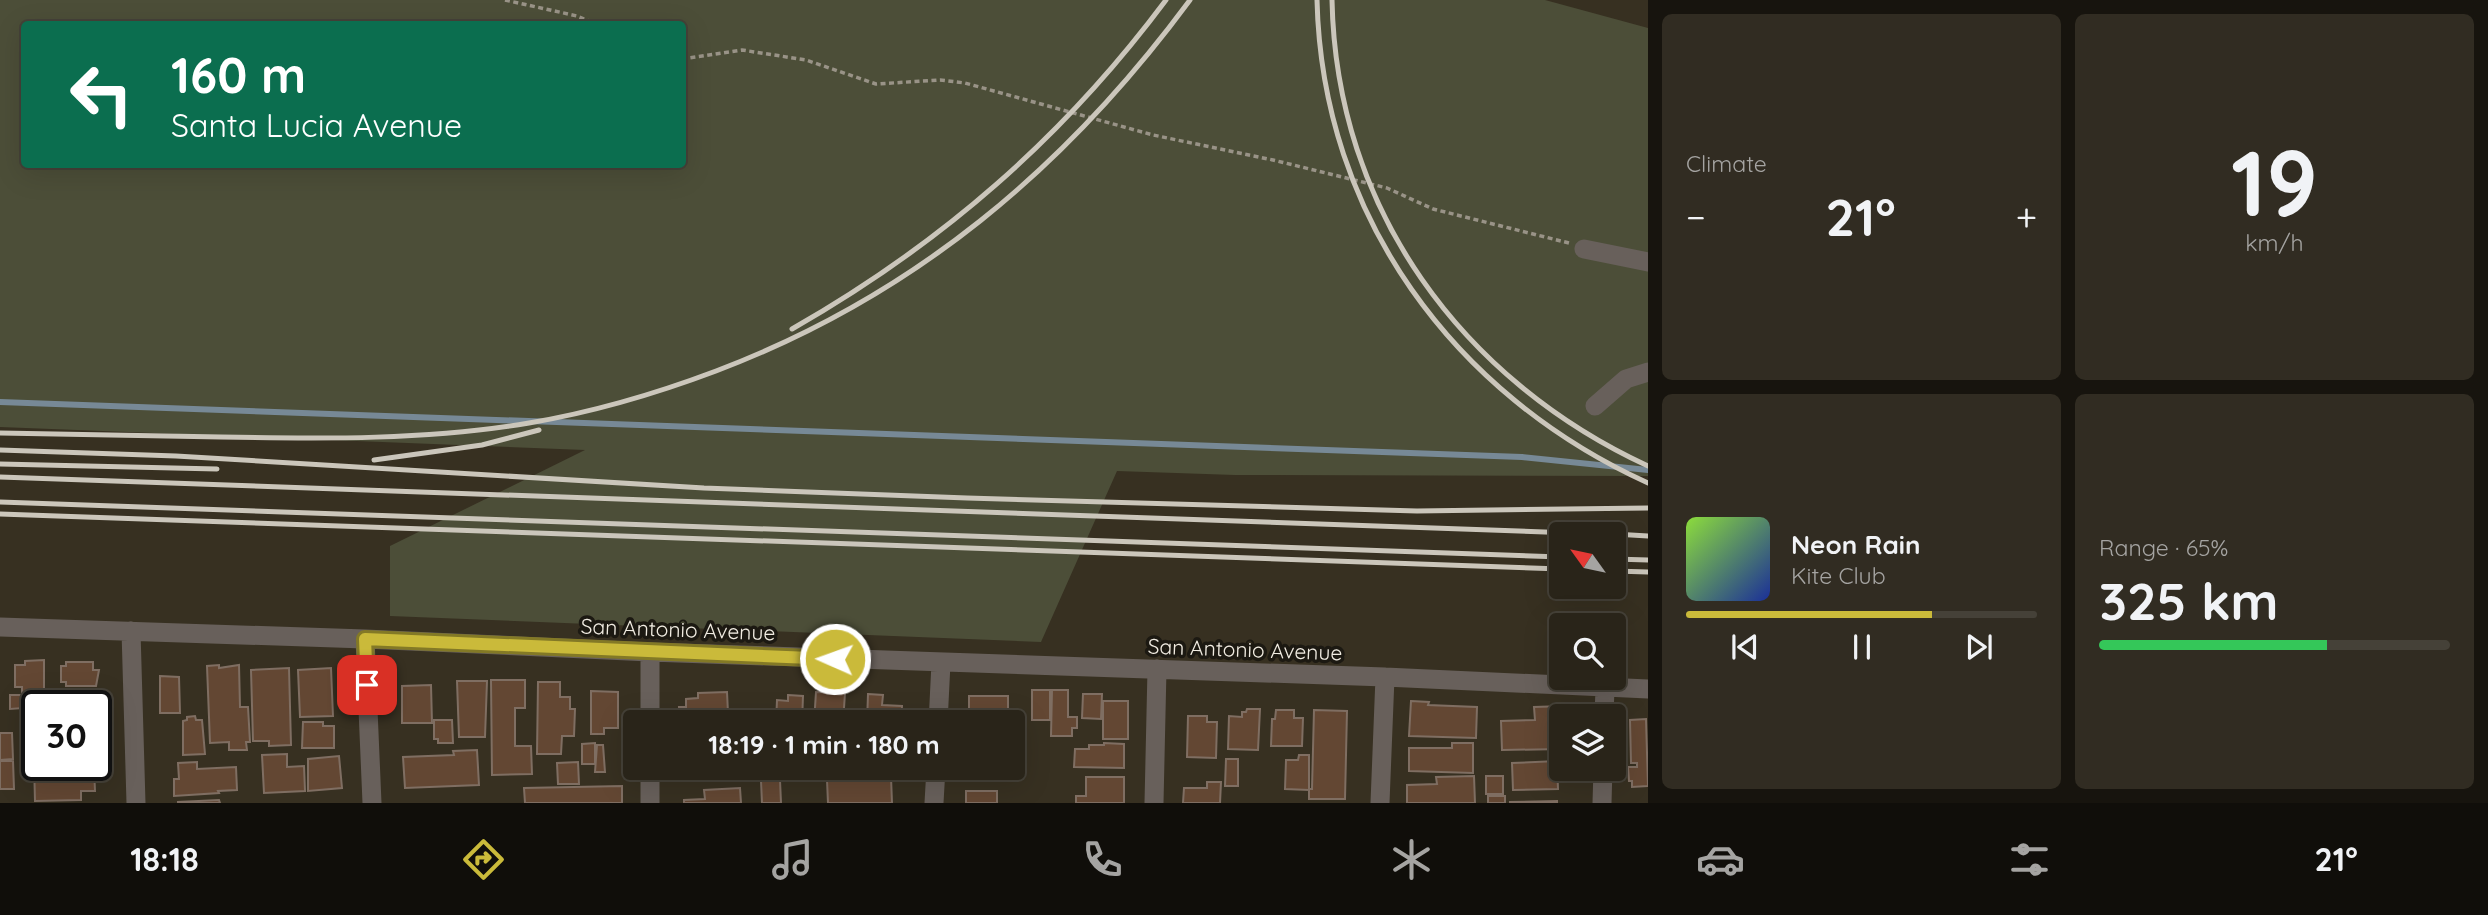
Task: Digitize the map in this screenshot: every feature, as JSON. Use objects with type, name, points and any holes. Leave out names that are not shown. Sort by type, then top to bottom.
[{"type":"street","points":[[1584,249],[1648,262]]},
{"type":"street","points":[[1595,406],[1626,379],[1648,372]]},
{"type":"street","name":"San Antonio Avenue","points":[[0,627],[1549,685]]},
{"type":"street","points":[[131,631],[136,803]]},
{"type":"street","points":[[365,639],[372,803]]},
{"type":"street","points":[[650,652],[650,710]]},
{"type":"street","points":[[939,710],[941,663]]},
{"type":"street","points":[[1154,803],[1157,669]]},
{"type":"street","points":[[1380,803],[1385,677]]},
{"type":"street","name":"San Antonio Avenue","points":[[1626,688],[1648,689]]},
{"type":"street","points":[[650,780],[650,803]]},
{"type":"street","points":[[934,803],[935,780]]},
{"type":"street","points":[[1602,803],[1603,781]]},
{"type":"path","points":[[505,0],[589,21]]},
{"type":"path","points":[[686,58],[709,57],[742,50],[806,60],[876,84],[940,80],[965,83],[1153,135],[1273,160],[1387,188],[1433,209],[1558,239],[1584,249]]},
{"type":"green space","points":[[0,0],[1545,0],[1648,28],[1648,476],[1235,475],[1117,471],[1041,642],[390,616],[390,546],[585,450],[0,427]]},
{"type":"building","points":[[44,660],[44,690],[22,690],[22,687],[15,687],[15,665],[25,665],[25,661]]},
{"type":"building","points":[[66,662],[93,662],[93,670],[99,670],[96,686],[66,686],[66,682],[61,682],[61,666],[66,666]]},
{"type":"building","points":[[219,665],[219,668],[239,665],[240,707],[248,707],[250,742],[246,742],[247,750],[229,750],[229,742],[210,743],[207,666]]},
{"type":"building","points":[[289,668],[291,745],[269,746],[269,741],[253,741],[251,670]]},
{"type":"building","points":[[331,668],[333,716],[300,717],[298,670]]},
{"type":"building","points":[[160,676],[179,677],[180,713],[160,713]]},
{"type":"building","points":[[491,680],[525,680],[525,708],[515,708],[515,746],[531,746],[532,774],[492,775]]},
{"type":"building","points":[[457,681],[487,681],[485,737],[459,737]]},
{"type":"building","points":[[538,682],[560,682],[560,697],[570,697],[570,709],[575,709],[574,736],[562,736],[561,754],[537,754]]},
{"type":"building","points":[[431,685],[432,723],[402,723],[402,686]]},
{"type":"building","points":[[1032,690],[1050,690],[1050,720],[1032,720]]},
{"type":"building","points":[[1052,690],[1068,690],[1068,717],[1077,717],[1077,728],[1072,728],[1072,736],[1051,736]]},
{"type":"building","points":[[591,691],[618,692],[618,728],[604,728],[604,734],[591,734]]},
{"type":"building","points":[[727,692],[728,710],[679,710],[679,707],[686,707],[686,699],[698,698],[698,693]]},
{"type":"building","points":[[816,692],[845,693],[844,710],[815,710]]},
{"type":"building","points":[[868,694],[883,695],[882,705],[902,706],[902,710],[867,710]]},
{"type":"building","points":[[1083,694],[1102,694],[1101,719],[1082,718]]},
{"type":"building","points":[[10,695],[21,695],[21,708],[10,709]]},
{"type":"building","points":[[788,695],[803,696],[802,710],[777,710],[777,700],[788,701]]},
{"type":"building","points":[[969,696],[1008,696],[1008,710],[969,710]]},
{"type":"building","points":[[1103,701],[1128,701],[1128,739],[1103,739]]},
{"type":"building","points":[[1411,701],[1429,702],[1428,705],[1477,707],[1476,738],[1409,736]]},
{"type":"building","points":[[1534,707],[1549,707],[1549,749],[1502,750],[1501,721],[1535,720]]},
{"type":"building","points":[[1247,709],[1260,709],[1258,750],[1228,749],[1229,716],[1242,717],[1242,712]]},
{"type":"building","points":[[1276,710],[1294,710],[1294,718],[1303,718],[1302,746],[1271,746],[1272,719],[1275,719]]},
{"type":"building","points":[[1314,710],[1347,711],[1345,799],[1309,799],[1309,789],[1312,789]]},
{"type":"building","points":[[195,716],[196,720],[202,720],[205,754],[183,755],[183,721],[187,720],[187,717]]},
{"type":"building","points":[[1188,716],[1207,716],[1207,722],[1217,722],[1216,758],[1187,757]]},
{"type":"building","points":[[1646,719],[1648,786],[1632,787],[1628,767],[1637,767],[1637,763],[1631,763],[1630,720]]},
{"type":"building","points":[[434,720],[452,720],[453,743],[438,743],[438,739],[434,739]]},
{"type":"building","points":[[303,722],[323,722],[323,726],[334,726],[334,748],[302,748]]},
{"type":"building","points":[[0,733],[12,733],[13,759],[0,760]]},
{"type":"building","points":[[595,743],[595,764],[582,764],[582,744]]},
{"type":"building","points":[[1452,743],[1473,743],[1473,773],[1409,771],[1409,748],[1452,748]]},
{"type":"building","points":[[1124,744],[1124,768],[1074,767],[1075,749],[1089,749],[1089,745]]},
{"type":"building","points":[[597,745],[603,745],[605,772],[595,772]]},
{"type":"building","points":[[477,750],[479,785],[405,788],[403,757],[454,755],[453,751]]},
{"type":"building","points":[[287,754],[287,767],[304,766],[305,791],[264,793],[262,755]]},
{"type":"building","points":[[1299,755],[1309,755],[1309,790],[1285,789],[1286,760],[1298,760]]},
{"type":"building","points":[[339,756],[342,788],[308,791],[308,759]]},
{"type":"building","points":[[1226,759],[1238,759],[1238,786],[1225,786]]},
{"type":"building","points":[[0,761],[13,761],[14,789],[0,789]]},
{"type":"building","points":[[1549,761],[1549,781],[1558,781],[1558,789],[1513,790],[1512,763]]},
{"type":"building","points":[[197,762],[197,769],[236,767],[237,790],[174,796],[174,779],[179,779],[178,763]]},
{"type":"building","points":[[578,762],[579,784],[558,784],[557,763]]},
{"type":"building","points":[[1474,776],[1475,803],[1407,803],[1407,785],[1437,784],[1436,777]]},
{"type":"building","points":[[1486,776],[1503,776],[1503,794],[1486,794]]},
{"type":"building","points":[[1086,777],[1124,777],[1124,803],[1076,803],[1076,796],[1086,796]]},
{"type":"building","points":[[780,780],[781,803],[762,803],[761,781]]},
{"type":"building","points":[[827,780],[891,780],[892,803],[828,803]]},
{"type":"building","points":[[966,780],[997,780],[997,781]]},
{"type":"building","points":[[34,781],[95,781],[95,791],[81,791],[81,800],[35,801]]},
{"type":"building","points":[[1207,782],[1221,782],[1220,803],[1183,803],[1184,788],[1207,788]]},
{"type":"building","points":[[622,786],[622,803],[525,803],[524,788]]},
{"type":"building","points":[[740,788],[741,803],[684,803],[684,800],[705,799],[704,790]]},
{"type":"building","points":[[966,791],[997,791],[997,803],[966,803]]},
{"type":"building","points":[[1488,796],[1505,796],[1505,803],[1488,803]]},
{"type":"building","points":[[219,800],[220,803],[178,803],[178,802]]},
{"type":"building","points":[[1510,802],[1557,803],[1510,803]]},
{"type":"waterway","points":[[0,402],[1522,457],[1648,470]]},
{"type":"railway","points":[[792,329],[899,261],[949,224],[996,184],[1085,98],[1166,0]]},
{"type":"railway","points":[[0,433],[298,438],[453,433],[529,423],[624,402],[716,371],[788,340],[856,305],[920,265],[980,221],[1037,172],[1091,119],[1142,61],[1190,0]]},
{"type":"railway","points":[[1317,0],[1325,79],[1344,154],[1373,225],[1412,290],[1459,348],[1515,401],[1578,446],[1648,483]]},
{"type":"railway","points":[[1332,0],[1339,77],[1357,149],[1385,217],[1422,279],[1467,336],[1521,386],[1581,430],[1648,466]]},
{"type":"railway","points":[[374,460],[482,445],[539,430]]},
{"type":"railway","points":[[0,450],[176,456],[704,488],[967,498],[1417,511],[1648,508]]},
{"type":"railway","points":[[0,464],[217,469]]},
{"type":"railway","points":[[0,477],[1549,532]]},
{"type":"railway","points":[[0,502],[1549,557]]},
{"type":"railway","points":[[0,514],[1549,569]]},
{"type":"railway","points":[[1626,535],[1648,536]]},
{"type":"railway","points":[[1626,559],[1648,560]]},
{"type":"railway","points":[[1626,571],[1648,572]]},
{"type":"route","points":[[367,685],[365,639],[835,659]]}]
